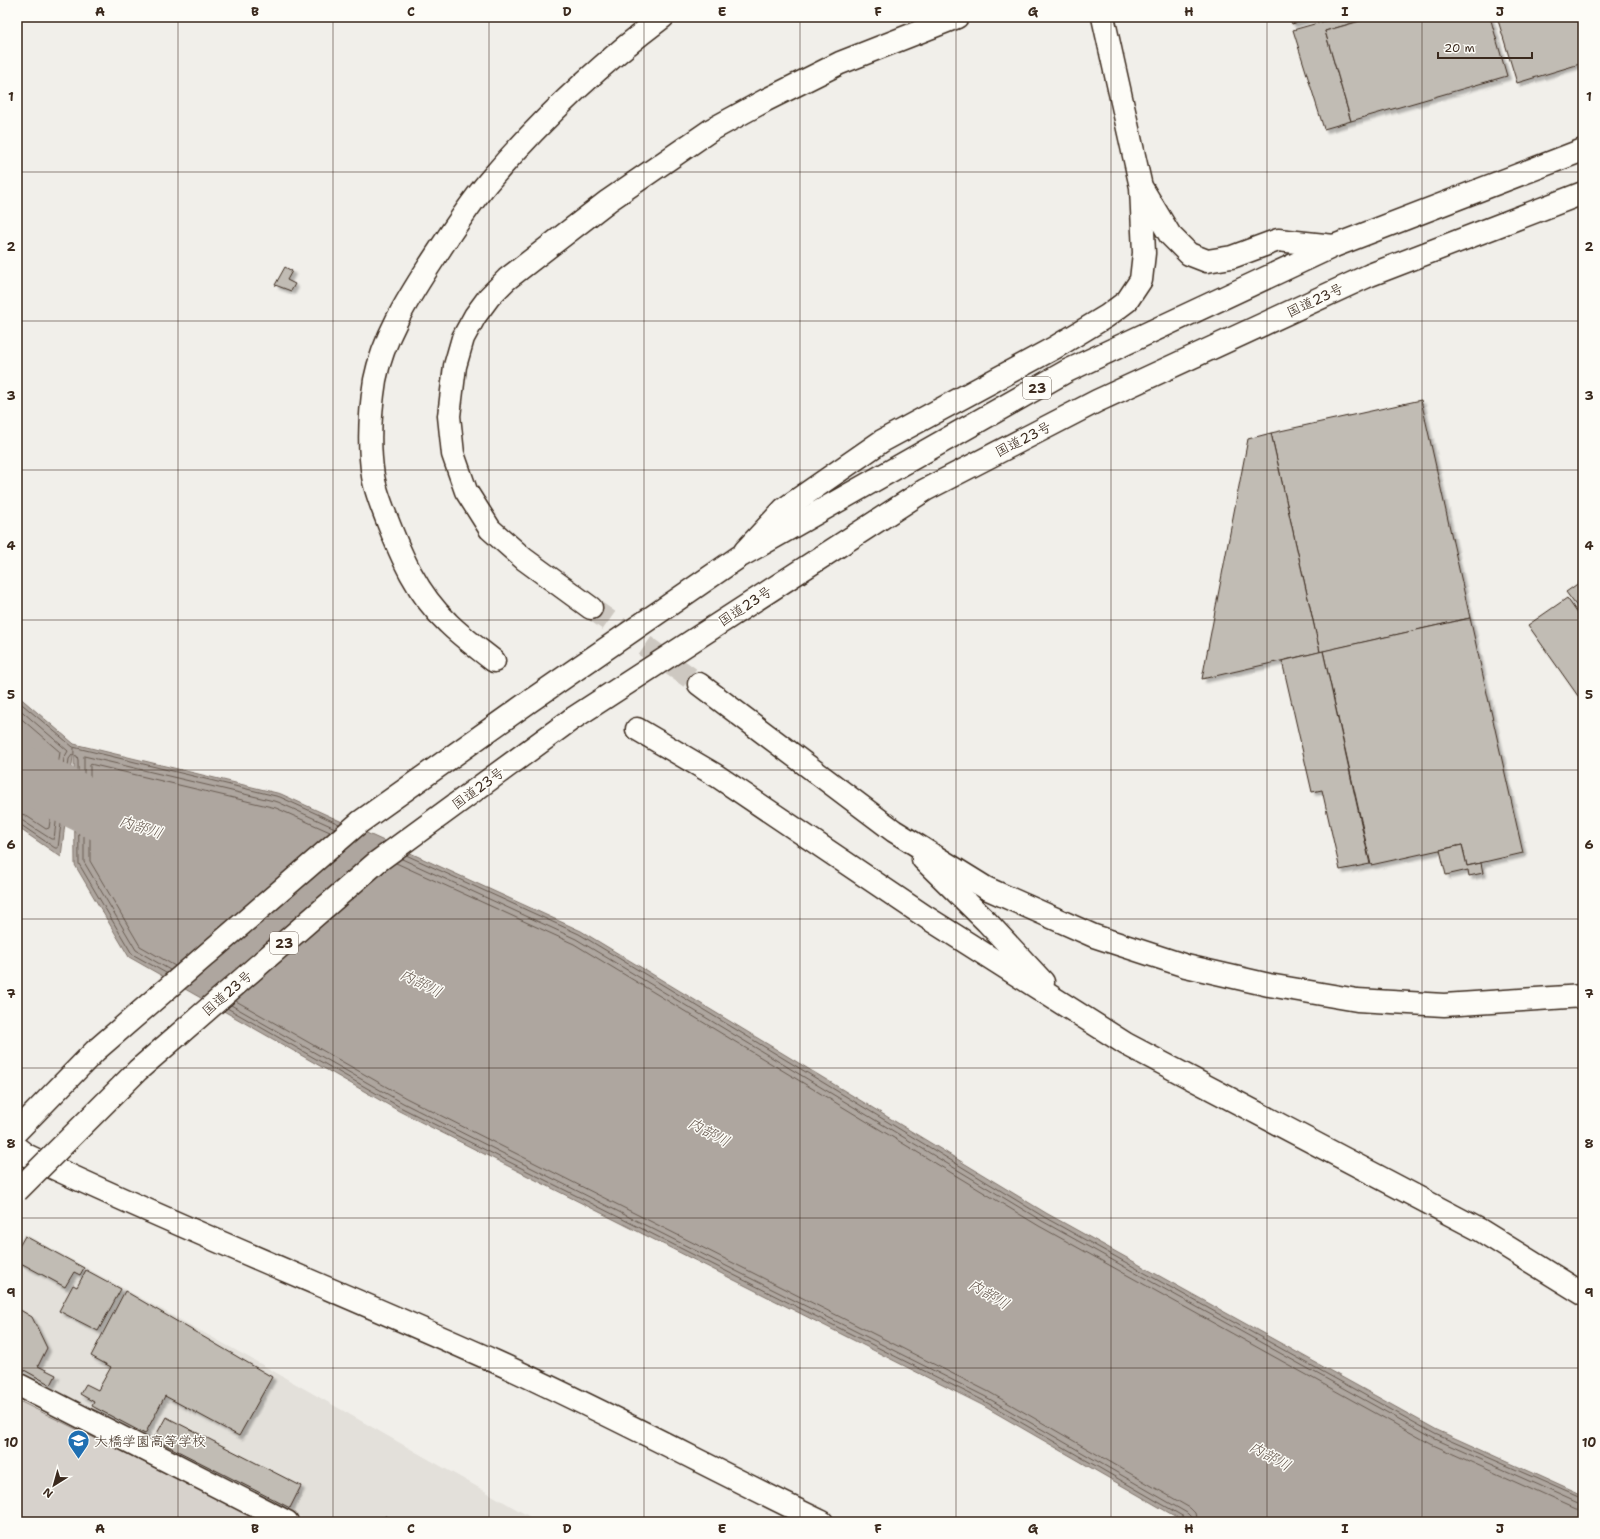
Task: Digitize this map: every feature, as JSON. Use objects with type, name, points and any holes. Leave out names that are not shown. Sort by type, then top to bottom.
[{"type":"main road","points":[[494,661],[457,632],[437,612],[412,578],[399,550],[373,478],[370,442],[376,379],[386,344],[403,310],[447,238],[488,182],[563,102],[624,46],[663,17]]},
{"type":"main road","points":[[591,608],[524,559],[490,528],[466,491],[453,454],[449,416],[455,366],[463,338],[475,316],[489,297],[507,279],[608,201],[711,130],[766,100],[840,63],[957,17]]},
{"type":"main road","points":[[739,557],[784,509],[882,441],[1054,348],[1107,316],[1127,300],[1141,280],[1144,253],[1141,187],[1103,17]]},
{"type":"main road","name":"23","points":[[17,1131],[95,1051],[360,822],[530,701],[739,557],[1067,371],[1334,246],[1583,150]]},
{"type":"main road","points":[[1141,187],[1170,235],[1189,254],[1207,261],[1232,257],[1278,240],[1334,246]]},
{"type":"main road","name":"国道23号","points":[[17,1191],[138,1070],[378,862],[572,719],[925,490],[1097,401],[1370,275],[1583,193]]},
{"type":"main road","points":[[699,684],[894,831],[986,888],[1094,936],[1186,966],[1269,985],[1357,1000],[1444,1005],[1583,996]]},
{"type":"main road","points":[[637,729],[717,776],[926,917],[1126,1044],[1480,1230],[1583,1294]]},
{"type":"main road","points":[[894,831],[987,922],[1066,1006]]},
{"type":"main road","points":[[17,1148],[26,1155],[107,1194],[495,1361],[684,1452],[722,1474],[822,1522]]},
{"type":"main road","points":[[17,1384],[287,1522]]},
{"type":"shaded area","points":[[25,1234],[266,1367],[539,1522],[309,1522],[17,1370],[17,1243]]},
{"type":"shaded area","name":"大橋学園高等学校","points":[[17,1400],[266,1522],[17,1522]]},
{"type":"water","points":[[17,695],[74,744],[281,794],[581,931],[1046,1213],[1437,1430],[1583,1496],[1583,1522],[1185,1522],[982,1405],[399,1111],[129,957],[75,865],[74,748],[61,857],[17,827]]},
{"type":"building","points":[[1289,17],[1314,17],[1292,24]]},
{"type":"building","points":[[1339,17],[1374,17],[1325,31],[1351,121],[1324,129],[1293,30]]},
{"type":"building","points":[[1374,17],[1490,17],[1507,76],[1351,121],[1325,31]]},
{"type":"building","points":[[1497,17],[1583,17],[1583,63],[1517,83]]},
{"type":"building","points":[[285,267],[292,271],[287,280],[295,284],[291,291],[275,285]]},
{"type":"building","points":[[1421,400],[1470,618],[1320,652],[1271,433]]},
{"type":"building","points":[[1271,433],[1320,652],[1202,679],[1248,439]]},
{"type":"building","points":[[1583,580],[1583,611],[1581,612],[1566,592]]},
{"type":"building","points":[[1567,598],[1583,621],[1583,692],[1578,696],[1528,625]]},
{"type":"building","points":[[1470,618],[1523,853],[1467,866],[1462,845],[1371,865],[1323,651]]},
{"type":"building","points":[[1323,651],[1370,864],[1340,870],[1322,790],[1312,792],[1282,661]]},
{"type":"building","points":[[1583,843],[1583,852],[1578,847]]},
{"type":"building","points":[[1462,845],[1467,866],[1481,863],[1483,873],[1469,876],[1468,870],[1446,875],[1440,850]]},
{"type":"building","points":[[25,1236],[84,1268],[80,1275],[74,1272],[65,1287],[17,1261],[17,1250]]},
{"type":"building","points":[[86,1270],[121,1289],[98,1331],[59,1311],[73,1285],[77,1287]]},
{"type":"building","points":[[125,1291],[272,1377],[239,1436],[165,1396],[145,1434],[92,1406],[94,1402],[80,1394],[86,1384],[98,1390],[111,1367],[91,1356]]},
{"type":"building","points":[[17,1308],[32,1317],[47,1348],[38,1366],[56,1375],[51,1385],[17,1366]]},
{"type":"building","points":[[166,1417],[301,1486],[290,1508],[154,1439]]},
{"type":"building","points":[[385,1516],[397,1522],[382,1522]]},
{"type":"waterway","name":"内部川","points":[[17,771],[105,815],[147,829]]},
{"type":"tunnel","points":[[591,608],[699,684]]},
{"type":"place","name":"大橋学園高等学校","points":[[79,1460]]}]
